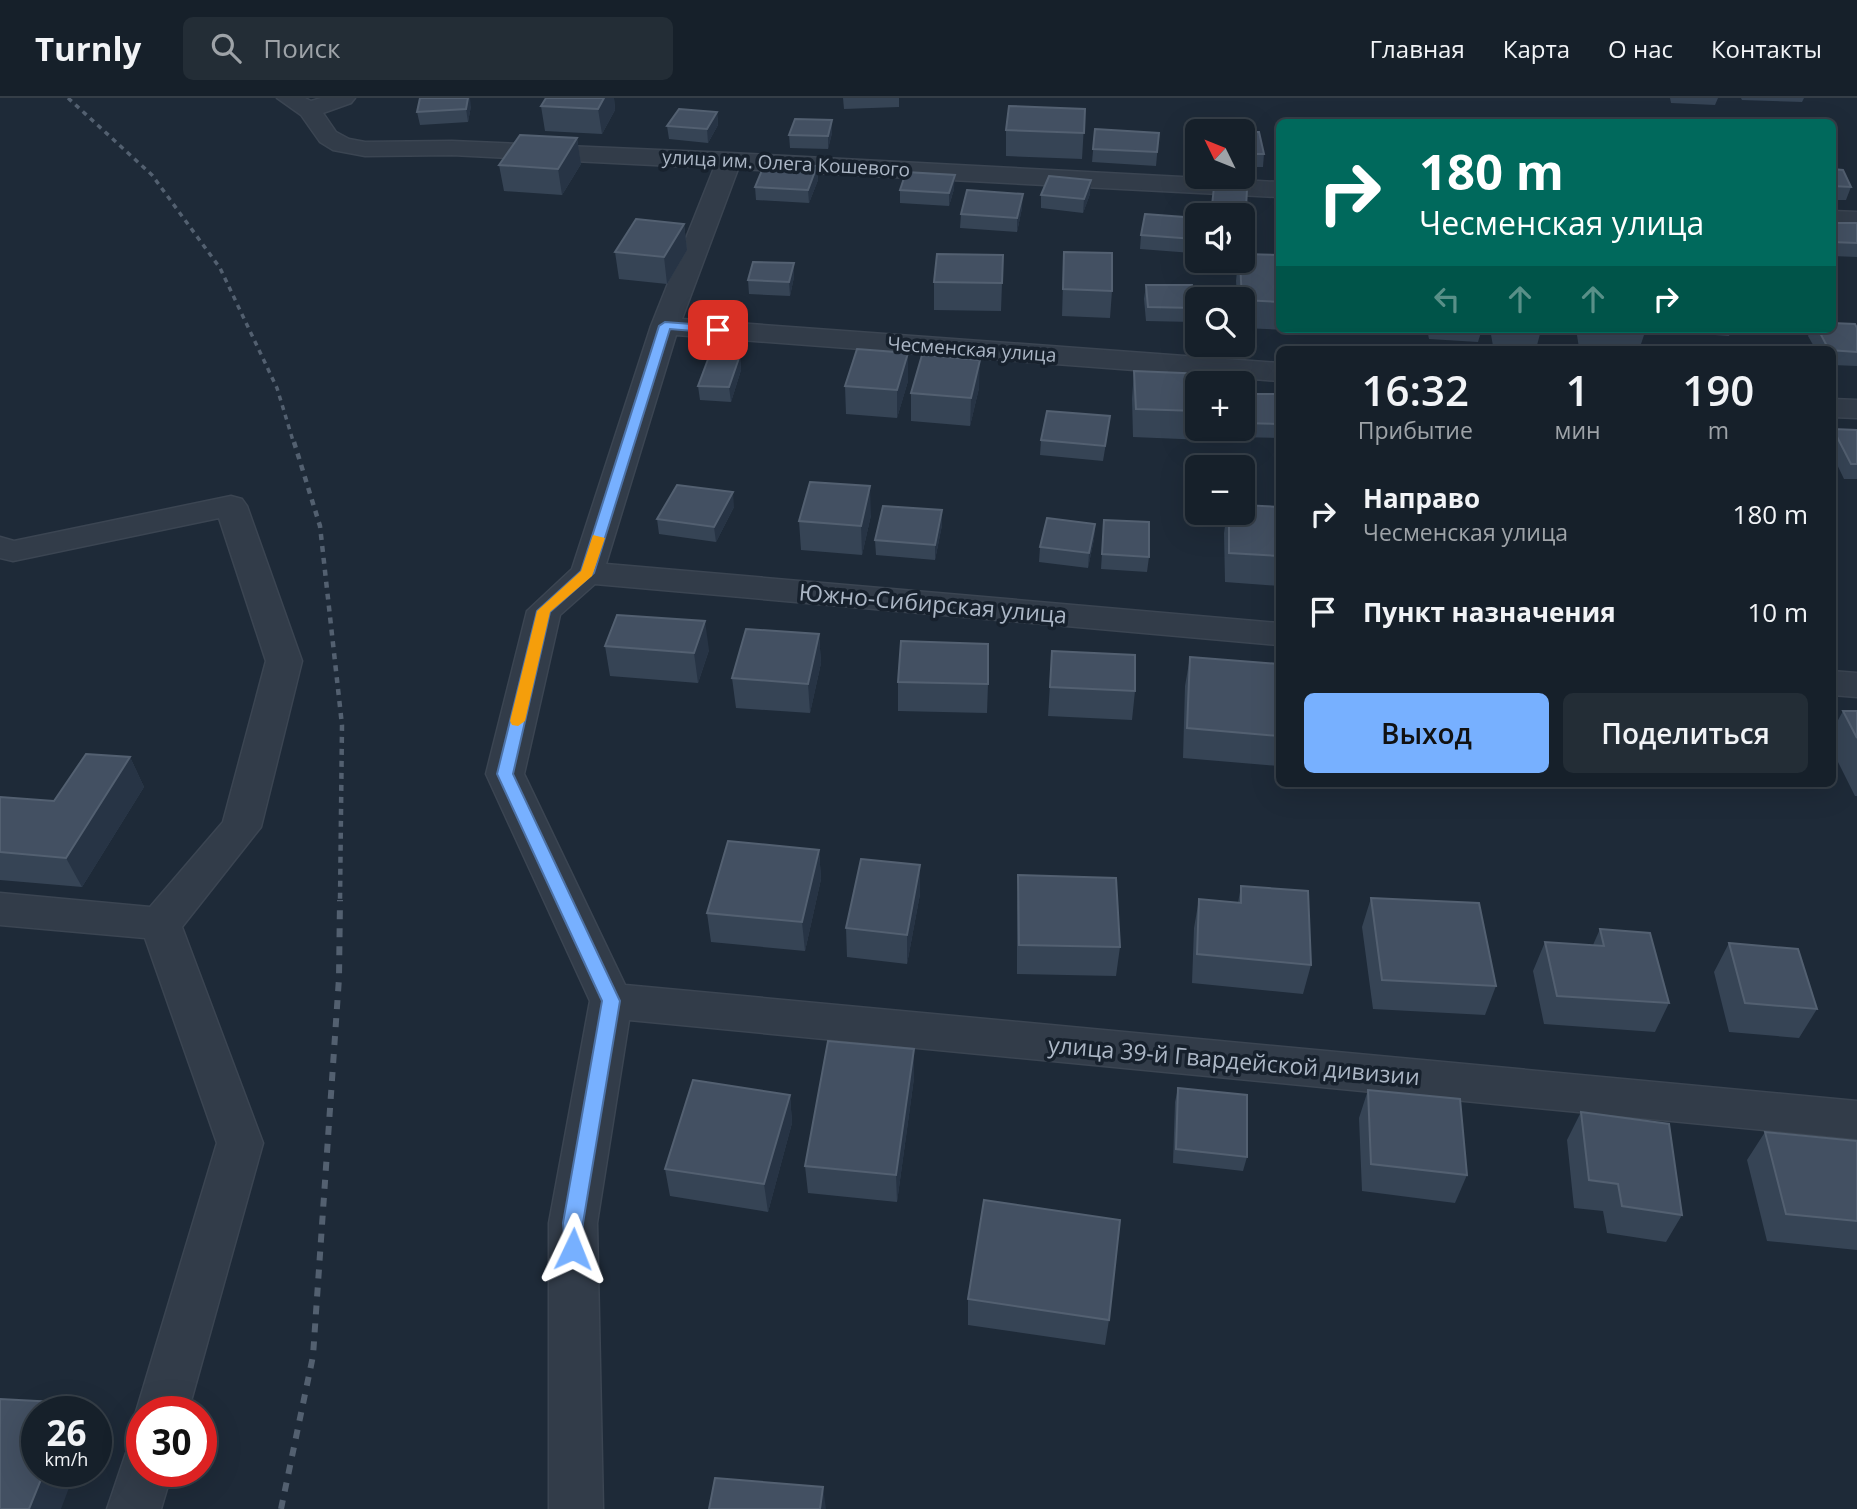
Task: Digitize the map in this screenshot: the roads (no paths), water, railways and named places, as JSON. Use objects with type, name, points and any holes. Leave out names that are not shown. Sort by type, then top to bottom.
[{"type":"street","points":[[299,104],[343,98]]},
{"type":"street","name":"улица им. Олега Кошевого","points":[[299,104],[328,137],[342,145],[365,149],[452,148],[729,160],[1276,189]]},
{"type":"street","points":[[576,1509],[573,1223],[611,1001],[505,774],[544,611],[587,573],[665,326],[729,160]]},
{"type":"street","points":[[1836,219],[1857,220]]},
{"type":"street","name":"Чесменская улица","points":[[665,326],[1276,372]]},
{"type":"street","points":[[1836,408],[1857,409]]},
{"type":"street","points":[[0,547],[13,551],[231,506],[284,660],[241,828],[160,924]]},
{"type":"street","name":"Южно-Сибирская улица","points":[[587,573],[1276,634]]},
{"type":"street","points":[[1836,683],[1857,685]]},
{"type":"street","points":[[0,909],[160,924]]},
{"type":"street","points":[[160,924],[240,1143],[167,1396]]},
{"type":"street","name":"улица 39-й Гвардейской дивизии","points":[[611,1001],[1857,1120]]},
{"type":"street","points":[[134,1509],[141,1487]]},
{"type":"railway","points":[[68,98],[152,175],[220,268],[277,388],[294,444]]},
{"type":"railway","points":[[294,442],[320,526],[342,725],[340,902]]},
{"type":"railway","points":[[281,1509],[313,1356],[339,978],[340,900]]}]
